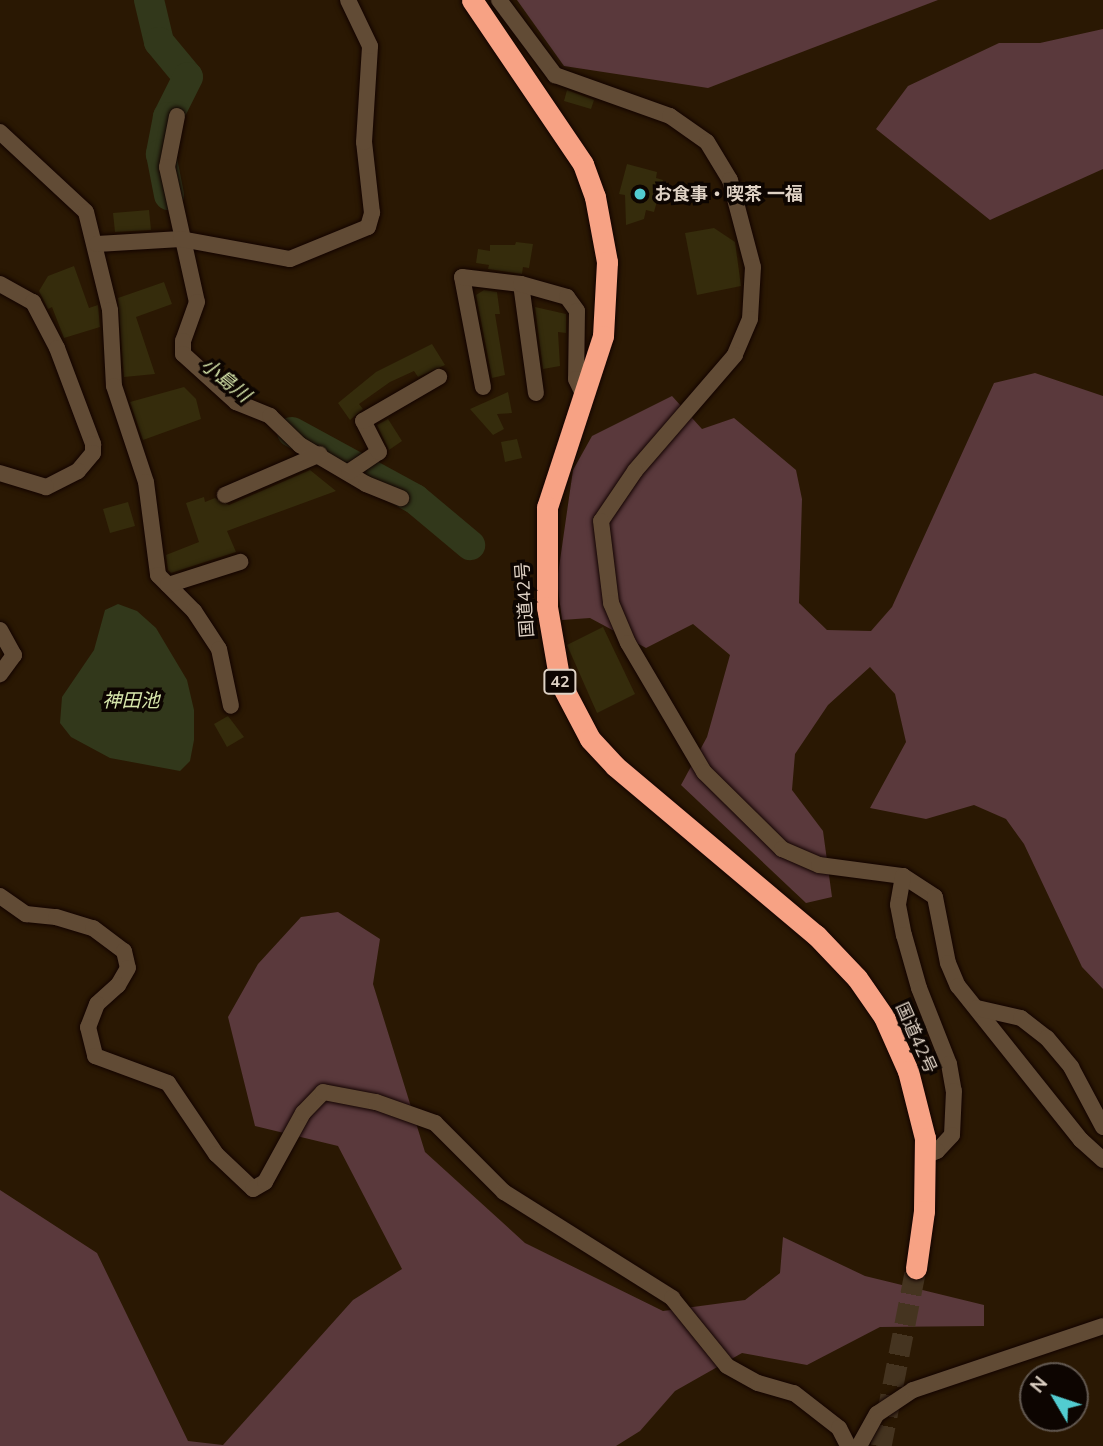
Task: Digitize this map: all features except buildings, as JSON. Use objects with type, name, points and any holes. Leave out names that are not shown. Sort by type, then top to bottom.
[{"type":"highway","name":"国道42号","points":[[472,0],[571,144],[593,189],[607,262],[607,315],[584,396],[552,485],[544,529],[549,636],[571,708],[590,739],[615,766],[816,934],[857,978],[884,1017],[908,1071],[921,1116],[925,1156],[916,1268]]},
{"type":"street","points":[[97,244],[181,239],[290,259],[368,227],[372,213],[364,142],[370,46],[348,0]]},
{"type":"street","points":[[499,0],[555,75],[670,116],[707,142],[730,180],[753,267],[750,319],[735,355],[635,471],[601,521],[611,603],[619,626],[704,772],[782,849],[818,865],[903,876],[935,897],[951,975],[1081,1140],[1103,1160]]},
{"type":"street","points":[[177,116],[167,167],[197,302],[183,341],[183,354],[236,402],[270,416],[292,439],[401,498]]},
{"type":"street","points":[[0,132],[82,207],[97,244],[110,310],[114,386],[146,482],[156,568],[168,585],[194,611],[219,649],[231,706]]},
{"type":"street","points":[[483,387],[462,277],[521,284],[568,297],[578,316],[576,379],[584,396]]},
{"type":"street","points":[[0,284],[33,302],[57,348],[93,444],[93,453],[78,471],[46,487],[0,473]]},
{"type":"street","points":[[521,284],[536,393]]},
{"type":"street","points":[[349,472],[379,452],[363,421],[439,377]]},
{"type":"street","points":[[225,495],[320,454]]},
{"type":"street","points":[[168,585],[240,562]]},
{"type":"street","points":[[0,630],[14,655],[0,674]]},
{"type":"street","points":[[903,876],[898,905],[904,935],[919,988],[949,1064],[954,1091],[951,1135],[937,1151],[925,1156]]},
{"type":"street","points":[[0,896],[26,914],[56,917],[93,928],[124,951],[128,968],[118,985],[97,1004],[88,1027],[96,1056],[123,1070],[169,1083],[216,1154],[253,1189],[265,1182],[303,1113],[323,1092],[376,1102],[435,1123],[504,1192],[672,1298],[727,1366],[758,1383],[794,1393],[839,1429],[848,1446]]},
{"type":"street","points":[[977,1008],[1021,1018],[1047,1038],[1071,1068],[1103,1128]]},
{"type":"street","points":[[859,1446],[877,1414],[913,1390],[1103,1326]]},
{"type":"shaded area","points":[[517,0],[938,0],[708,88],[564,66]]},
{"type":"shaded area","points":[[1103,29],[1103,169],[990,220],[876,129],[908,86],[999,43],[1040,43]]},
{"type":"shaded area","points":[[1035,373],[1103,396],[1103,989],[1082,967],[1024,844],[1006,819],[974,805],[926,819],[870,808],[906,742],[895,694],[870,667],[828,705],[795,754],[792,790],[823,831],[832,897],[806,903],[681,785],[707,737],[730,655],[693,624],[646,648],[590,618],[562,620],[557,581],[573,470],[592,436],[672,396],[702,429],[734,418],[796,470],[802,499],[799,603],[827,630],[871,631],[892,607],[994,383]]},
{"type":"shaded area","points":[[338,912],[380,939],[373,984],[425,1152],[525,1243],[663,1311],[745,1300],[780,1273],[783,1237],[865,1276],[984,1305],[984,1326],[880,1327],[807,1365],[742,1353],[675,1391],[640,1431],[616,1446],[0,1446],[0,1190],[97,1253],[188,1441],[223,1445],[353,1300],[402,1269],[338,1146],[255,1126],[228,1017],[258,964],[301,917]]},
{"type":"water","name":"神田池","points":[[118,604],[137,611],[156,628],[187,680],[194,710],[194,740],[190,761],[180,771],[110,758],[71,737],[60,723],[62,697],[94,650],[105,610]]},
{"type":"waterway","name":"小島川","points":[[149,0],[159,42],[188,77],[168,117],[161,154],[169,195]]},
{"type":"waterway","name":"小島川","points":[[292,432],[415,499],[470,545]]},
{"type":"tunnel","points":[[881,1446],[916,1268]]},
{"type":"place","name":"お食事・喫茶 一福","points":[[640,194]]}]
